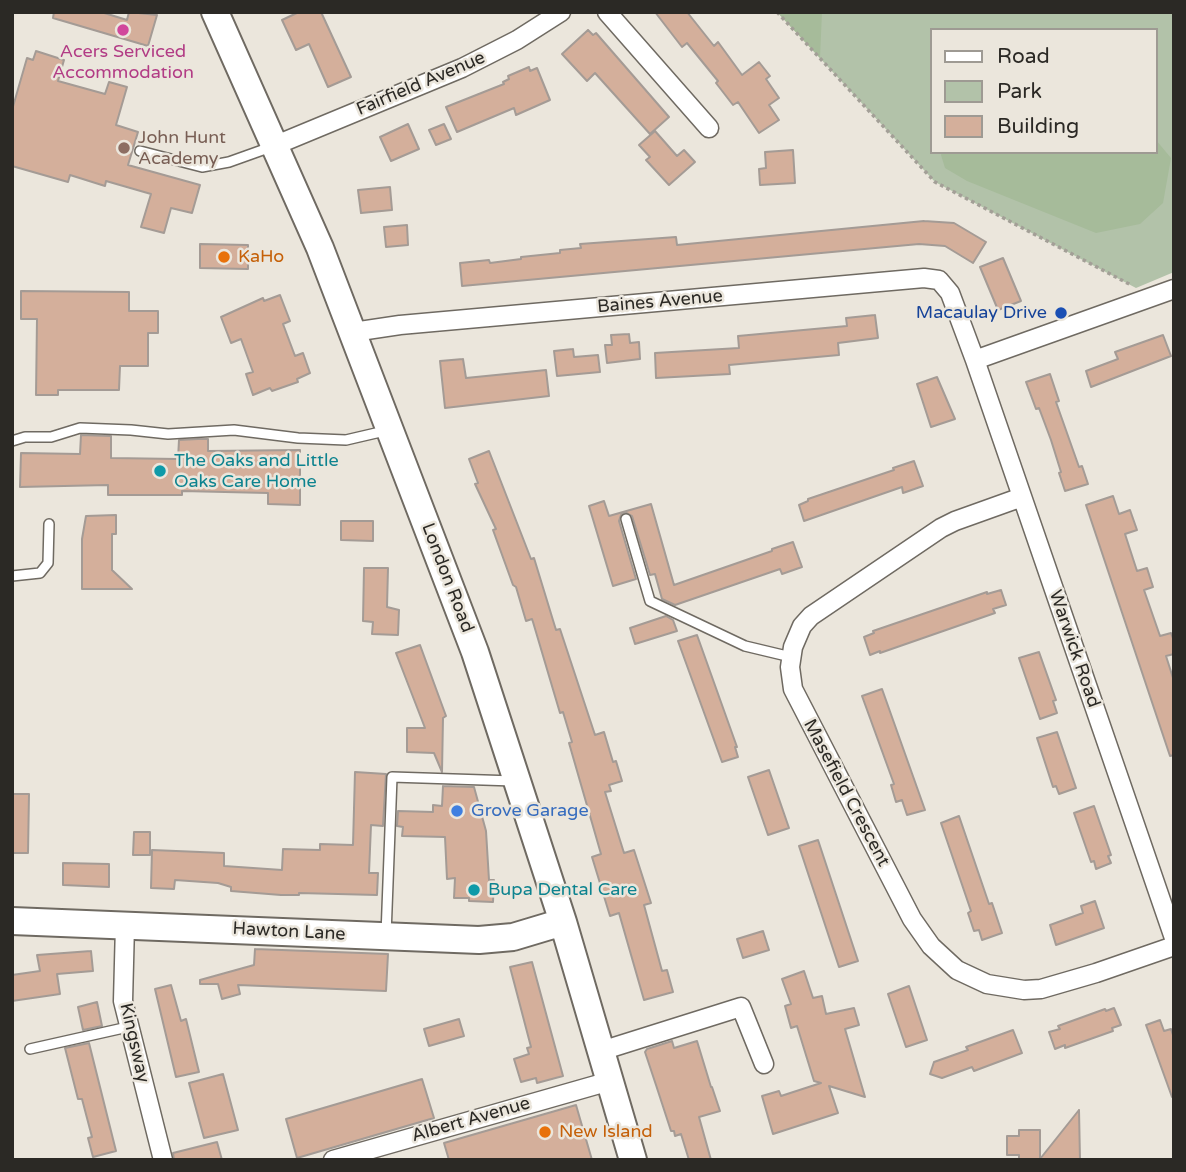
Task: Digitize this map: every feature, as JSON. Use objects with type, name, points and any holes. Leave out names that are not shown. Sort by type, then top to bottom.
[{"type":"main road","name":"London Road","points":[[215,12],[276,145],[353,332],[475,652],[563,922],[633,1160]]},
{"type":"main road","name":"Hawton Lane","points":[[12,921],[480,940],[513,937],[563,922]]},
{"type":"street","name":"Fairfield Avenue","points":[[276,145],[462,68],[517,40],[561,12]]},
{"type":"street","points":[[607,12],[709,128]]},
{"type":"street","name":"Baines Avenue","points":[[353,332],[400,325],[924,278],[939,280],[945,285],[954,304]]},
{"type":"street","points":[[975,360],[1174,289]]},
{"type":"street","name":"Warwick Road","points":[[954,304],[1174,938]]},
{"type":"street","name":"Masefield Crescent","points":[[1022,497],[955,520],[940,528],[811,615],[795,639],[790,657],[791,679],[797,699],[912,919],[931,946],[957,970],[988,984],[1024,990],[1041,989],[1096,974],[1174,946]]},
{"type":"street","name":"Kingsway","points":[[125,925],[123,1001],[163,1160]]},
{"type":"street","points":[[601,1051],[741,1007],[764,1064]]},
{"type":"street","name":"Albert Avenue","points":[[333,1160],[610,1081]]},
{"type":"lane","points":[[140,151],[202,167],[229,162],[276,145]]},
{"type":"lane","points":[[12,441],[51,437],[80,428],[168,434],[234,430],[298,438],[346,440],[390,429]]},
{"type":"lane","points":[[626,519],[650,601],[745,646],[790,657]]},
{"type":"lane","points":[[12,576],[40,573],[48,563],[49,524]]},
{"type":"lane","points":[[386,937],[392,777],[519,781]]},
{"type":"lane","points":[[30,1049],[128,1027]]},
{"type":"path","points":[[777,12],[935,182],[1136,288]]},
{"type":"green space","points":[[777,12],[1174,12],[1174,272],[1136,288],[935,182]]},
{"type":"green space","points":[[777,12],[822,12],[820,58]]},
{"type":"green space","points":[[1158,142],[1171,158],[1163,203],[1140,224],[1096,233],[967,181],[945,168],[941,155],[1158,154]]},
{"type":"building","name":"Acers Serviced Accommodation","points":[[54,12],[101,12],[127,20],[129,12],[157,15],[148,46],[53,18]]},
{"type":"building","points":[[299,12],[321,12],[351,77],[328,87],[309,44],[296,50],[282,20]]},
{"type":"building","points":[[655,12],[687,12],[714,46],[718,42],[742,75],[759,62],[770,76],[766,79],[779,98],[769,105],[779,120],[759,133],[738,102],[733,105],[716,83],[718,81],[687,43],[682,47]]},
{"type":"building","points":[[588,30],[593,35],[596,33],[669,117],[650,134],[595,73],[587,81],[562,54]]},
{"type":"building","points":[[36,51],[64,60],[58,81],[105,94],[109,82],[127,87],[116,125],[138,132],[128,165],[200,185],[192,213],[171,208],[164,233],[141,227],[151,194],[106,181],[105,186],[70,175],[68,182],[12,166],[12,110],[27,58],[33,60]]},
{"type":"building","points":[[529,67],[530,71],[537,68],[550,100],[516,115],[514,108],[457,132],[446,107],[504,84],[503,82],[509,79],[508,76]]},
{"type":"building","points":[[408,124],[419,149],[391,161],[380,137]]},
{"type":"building","points":[[444,124],[451,139],[436,145],[429,130]]},
{"type":"building","points":[[655,131],[677,156],[684,150],[695,162],[669,185],[646,160],[650,157],[639,145]]},
{"type":"building","points":[[793,150],[795,183],[760,185],[759,169],[766,168],[765,152]]},
{"type":"building","points":[[390,187],[392,210],[361,213],[358,190]]},
{"type":"building","points":[[924,221],[954,223],[986,242],[973,263],[945,246],[919,244],[462,286],[460,263],[489,260],[490,263],[560,253],[560,250],[581,248],[580,244],[676,237],[677,245]]},
{"type":"building","points":[[407,225],[408,245],[386,247],[384,227]]},
{"type":"building","name":"KaHo","points":[[200,244],[248,245],[248,269],[200,268]]},
{"type":"building","points":[[1003,258],[1021,301],[998,310],[980,267]]},
{"type":"building","points":[[21,291],[129,292],[129,311],[158,311],[158,333],[148,333],[148,366],[120,366],[119,390],[58,390],[58,395],[36,395],[37,319],[21,319]]},
{"type":"building","points":[[280,295],[290,321],[283,324],[295,356],[303,353],[310,373],[297,379],[298,382],[253,395],[246,374],[253,372],[241,339],[231,343],[221,317],[263,298],[264,301]]},
{"type":"building","points":[[875,315],[878,338],[838,343],[839,355],[729,365],[730,374],[656,378],[655,353],[739,348],[738,336],[847,326],[846,318]]},
{"type":"building","points":[[629,334],[630,343],[639,342],[640,359],[607,363],[605,345],[612,345],[611,335]]},
{"type":"building","points":[[1163,335],[1171,356],[1091,387],[1086,371],[1118,359],[1115,352]]},
{"type":"building","points":[[573,349],[574,357],[598,355],[600,372],[557,376],[554,351]]},
{"type":"building","points":[[463,359],[466,378],[546,370],[549,396],[445,408],[440,361]]},
{"type":"building","points":[[1050,374],[1059,401],[1056,402],[1079,467],[1082,466],[1088,484],[1065,491],[1051,440],[1026,382]]},
{"type":"building","points":[[937,377],[955,419],[931,427],[917,384]]},
{"type":"building","name":"The Oaks and Little Oaks Care Home","points":[[81,435],[111,436],[111,458],[178,459],[179,440],[198,439],[208,439],[208,451],[300,450],[300,505],[268,504],[268,493],[182,491],[182,495],[108,495],[108,485],[20,487],[21,453],[80,454]]},
{"type":"building","points":[[489,451],[531,559],[534,558],[556,630],[560,629],[595,735],[604,732],[613,762],[616,761],[622,781],[609,785],[611,791],[605,792],[624,853],[634,850],[651,903],[644,905],[662,971],[667,970],[673,992],[644,1000],[619,913],[610,916],[592,857],[601,854],[569,743],[572,742],[563,712],[560,713],[532,619],[526,621],[516,587],[493,530],[496,529],[475,484],[478,483],[469,459]]},
{"type":"building","points":[[914,461],[923,486],[903,493],[902,487],[804,521],[799,505],[808,499]]},
{"type":"building","points":[[1113,496],[1119,514],[1130,510],[1137,530],[1125,534],[1137,571],[1147,568],[1153,587],[1144,590],[1160,636],[1171,633],[1174,641],[1174,654],[1166,656],[1174,681],[1174,755],[1170,756],[1086,505]]},
{"type":"building","points":[[604,501],[609,516],[651,504],[674,585],[793,542],[802,567],[782,574],[780,569],[675,605],[662,599],[655,574],[650,575],[632,516],[625,512],[619,521],[636,579],[613,586],[589,506]]},
{"type":"building","points":[[116,515],[116,534],[112,534],[112,570],[132,589],[82,589],[82,539],[86,516]]},
{"type":"building","points":[[341,521],[373,521],[373,541],[341,540]]},
{"type":"building","points":[[364,568],[388,568],[387,607],[399,610],[398,635],[372,634],[373,622],[363,621]]},
{"type":"building","points":[[1001,590],[1006,605],[993,609],[995,613],[870,655],[864,637],[874,633],[873,631],[987,592]]},
{"type":"building","points":[[666,616],[673,620],[677,631],[635,644],[630,628]]},
{"type":"building","points":[[697,635],[737,747],[738,757],[722,762],[678,641]]},
{"type":"building","points":[[420,645],[446,716],[443,718],[442,772],[434,753],[407,752],[407,728],[425,728],[396,653]]},
{"type":"building","points":[[1039,652],[1056,700],[1053,701],[1057,713],[1040,719],[1019,658]]},
{"type":"building","points":[[882,689],[925,810],[907,815],[902,800],[896,802],[891,785],[894,784],[862,696]]},
{"type":"building","points":[[1057,732],[1076,788],[1059,794],[1056,786],[1053,787],[1037,738]]},
{"type":"building","points":[[769,770],[789,828],[768,835],[748,777]]},
{"type":"building","points":[[355,772],[386,774],[383,826],[371,825],[369,873],[378,873],[377,895],[281,895],[231,891],[231,887],[218,883],[175,880],[174,889],[151,888],[152,850],[224,853],[224,866],[282,870],[283,849],[320,850],[320,844],[353,845]]},
{"type":"building","points":[[443,786],[474,787],[486,831],[489,880],[494,880],[493,902],[454,898],[455,878],[447,879],[445,837],[402,836],[403,827],[397,826],[398,811],[433,812],[433,805],[442,806]]},
{"type":"building","points":[[12,794],[29,794],[28,853],[12,853]]},
{"type":"building","points":[[1094,806],[1111,855],[1108,856],[1111,863],[1096,869],[1074,813]]},
{"type":"building","points":[[959,816],[989,904],[992,903],[1002,933],[982,940],[979,930],[974,931],[968,913],[971,911],[941,823]]},
{"type":"building","points":[[134,832],[150,832],[150,855],[133,855]]},
{"type":"building","points":[[818,840],[858,961],[839,967],[799,846]]},
{"type":"building","points":[[63,863],[109,864],[109,887],[63,885]]},
{"type":"building","points":[[1095,901],[1104,928],[1056,945],[1050,925],[1083,913],[1081,906]]},
{"type":"building","points":[[763,931],[769,950],[743,958],[737,939]]},
{"type":"building","points":[[255,949],[388,954],[386,991],[238,985],[240,994],[222,999],[218,984],[200,984],[200,980],[254,965]]},
{"type":"building","points":[[91,951],[93,971],[57,974],[60,994],[12,1001],[12,975],[40,971],[37,955]]},
{"type":"building","points":[[532,962],[563,1076],[537,1083],[536,1078],[521,1082],[514,1059],[529,1054],[527,1048],[531,1047],[510,967]]},
{"type":"building","points":[[804,971],[813,998],[822,996],[826,1014],[854,1008],[859,1025],[845,1029],[865,1097],[829,1086],[838,1113],[773,1134],[762,1096],[779,1091],[781,1096],[821,1083],[814,1081],[797,1026],[791,1028],[785,1006],[791,1004],[782,979]]},
{"type":"building","points":[[171,985],[181,1021],[186,1019],[199,1072],[176,1077],[155,989]]},
{"type":"building","points":[[909,986],[927,1040],[906,1047],[888,994]]},
{"type":"building","points":[[97,1002],[102,1026],[83,1030],[78,1007]]},
{"type":"building","points":[[1114,1008],[1121,1025],[1112,1028],[1113,1031],[1055,1049],[1049,1032],[1060,1029],[1058,1026]]},
{"type":"building","points":[[459,1019],[464,1036],[429,1046],[424,1029]]},
{"type":"building","points":[[1160,1020],[1164,1031],[1171,1029],[1174,1038],[1174,1097],[1146,1025]]},
{"type":"building","points":[[1013,1030],[1022,1053],[974,1071],[972,1067],[942,1078],[930,1074],[934,1062]]},
{"type":"building","points":[[672,1041],[674,1048],[697,1041],[720,1111],[699,1117],[711,1160],[689,1160],[681,1134],[675,1136],[674,1131],[671,1131],[645,1052]]},
{"type":"building","points":[[89,1043],[116,1151],[93,1157],[88,1138],[92,1137],[82,1099],[78,1099],[65,1048]]},
{"type":"building","points":[[223,1074],[238,1130],[204,1138],[189,1083]]},
{"type":"building","points":[[422,1079],[434,1118],[297,1158],[286,1119]]},
{"type":"building","points":[[576,1105],[592,1160],[449,1160],[444,1143]]},
{"type":"building","points":[[1079,1110],[1080,1160],[1019,1160],[1019,1155],[1007,1155],[1007,1136],[1019,1136],[1019,1130],[1040,1130],[1040,1159]]},
{"type":"building","points":[[217,1142],[222,1160],[174,1160],[173,1153]]},
{"type":"place","name":"Acers Serviced Accommodation","points":[[123,30]]},
{"type":"place","name":"John Hunt Academy","points":[[124,148]]},
{"type":"place","name":"KaHo","points":[[224,257]]},
{"type":"place","name":"Macaulay Drive","points":[[1061,313]]},
{"type":"place","name":"The Oaks and Little Oaks Care Home","points":[[160,471]]},
{"type":"place","name":"Grove Garage","points":[[457,811]]},
{"type":"place","name":"Bupa Dental Care","points":[[474,890]]},
{"type":"place","name":"New Island","points":[[545,1132]]}]
